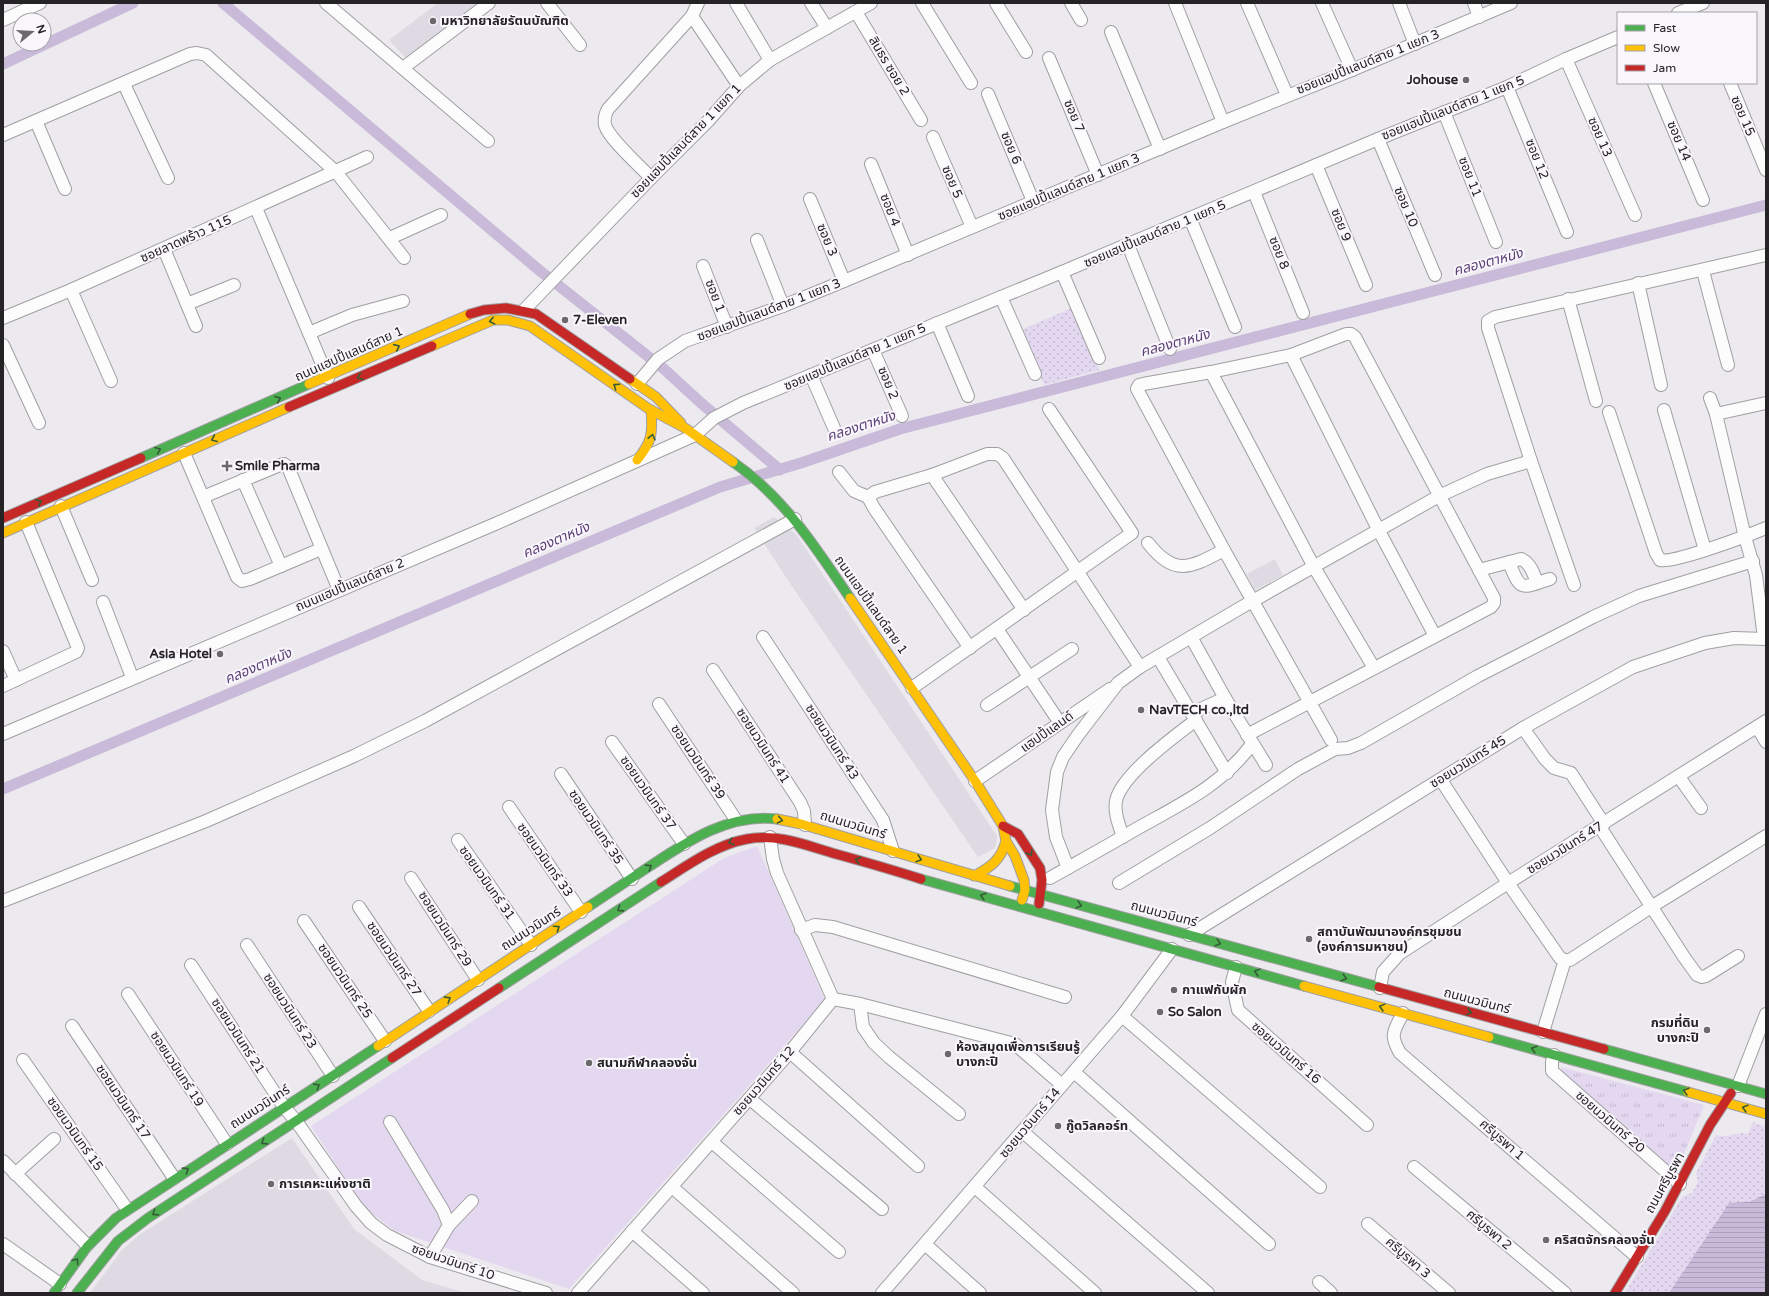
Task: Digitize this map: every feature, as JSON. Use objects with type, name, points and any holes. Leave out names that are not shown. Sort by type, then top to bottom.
[{"type":"main road","name":"ถนนแฮปปี้แลนด์สาย 1","points":[[3,533],[181,447],[225,422],[328,378],[475,312],[502,307],[516,308],[536,314],[665,405],[685,428]]},
{"type":"main road","points":[[517,321],[524,310]]},
{"type":"main road","name":"ถนนแฮปปี้แลนด์สาย 1","points":[[3,518],[181,447],[230,433],[486,322],[503,319],[517,321],[530,326],[651,410],[685,428],[745,470],[795,519],[912,688],[975,781],[1003,826],[1006,841],[1020,868],[1025,890]]},
{"type":"main road","points":[[630,395],[637,384]]},
{"type":"main road","points":[[637,460],[650,445],[653,432],[651,410]]},
{"type":"main road","points":[[225,422],[230,433]]},
{"type":"main road","name":"ถนนนวมินทร์","points":[[57,1289],[87,1245],[100,1231],[127,1209],[333,1076],[429,1011],[684,844],[715,828],[736,820],[771,818],[806,825],[974,876],[1766,1094]]},
{"type":"main road","name":"ถนนแฮปปี้แลนด์สาย 1","points":[[1003,826],[1018,834],[1040,868],[1042,880],[1037,912]]},
{"type":"main road","points":[[77,1293],[108,1252],[131,1230],[692,862],[724,845],[738,840],[770,837],[787,840],[1037,912],[1766,1114]]},
{"type":"main road","points":[[974,876],[995,864],[1003,853],[1006,841]]},
{"type":"main road","points":[[1040,868],[1054,884],[1065,901]]},
{"type":"main road","points":[[1020,907],[1025,890]]},
{"type":"main road","name":"ถนนศรีบูรพา","points":[[1614,1293],[1680,1184],[1724,1102],[1738,1086]]},
{"type":"street","points":[[3,20],[40,3]]},
{"type":"street","points":[[326,3],[488,141]]},
{"type":"street","points":[[403,68],[489,3]]},
{"type":"street","points":[[547,3],[580,45]]},
{"type":"street","points":[[651,178],[610,135],[605,125],[604,117],[608,109],[692,16],[698,3]]},
{"type":"street","points":[[736,3],[770,60]]},
{"type":"street","points":[[812,3],[827,28]]},
{"type":"street","name":"ซอยแฮปปี้แลนด์สาย 1 แยก 1","points":[[524,310],[708,121],[739,86],[770,60],[871,3]]},
{"type":"street","points":[[922,3],[971,83]]},
{"type":"street","points":[[996,3],[1026,52]]},
{"type":"street","points":[[1071,3],[1081,20]]},
{"type":"street","points":[[1174,3],[1223,122]]},
{"type":"street","points":[[1247,3],[1287,95]]},
{"type":"street","points":[[1322,3],[1352,70]]},
{"type":"street","points":[[1399,3],[1415,44]]},
{"type":"street","points":[[1474,3],[1479,17]]},
{"type":"street","name":"ซอยแฮปปี้แลนด์สาย 1 แยก 3","points":[[637,384],[658,358],[685,341],[783,306],[908,255],[1287,95],[1352,70],[1511,3]]},
{"type":"street","points":[[1682,12],[1700,7]]},
{"type":"street","name":"สินธร ซอย 2","points":[[856,12],[922,120]]},
{"type":"street","points":[[692,16],[739,86]]},
{"type":"street","points":[[1111,32],[1160,149]]},
{"type":"street","name":"ซอยแฮปปี้แลนด์สาย 1 แยก 5","points":[[695,435],[726,411],[1128,245],[1378,139],[1507,87],[1566,59],[1617,37]]},
{"type":"street","points":[[3,135],[124,84],[190,54],[198,53],[206,55],[336,172],[390,238],[404,258]]},
{"type":"street","name":"ซอย 7","points":[[1049,58],[1098,175]]},
{"type":"street","name":"ซอย 13","points":[[1566,59],[1635,216]]},
{"type":"street","points":[[124,84],[168,178]]},
{"type":"street","name":"ซอย 14","points":[[1654,84],[1703,200]]},
{"type":"street","name":"ซอย 15","points":[[1730,84],[1766,170]]},
{"type":"street","name":"ซอย 12","points":[[1507,87],[1567,232]]},
{"type":"street","name":"ซอย 6","points":[[988,94],[1034,201]]},
{"type":"street","name":"ซอย 11","points":[[1444,112],[1496,242]]},
{"type":"street","points":[[36,121],[65,189]]},
{"type":"street","name":"ซอย 5","points":[[933,137],[972,227]]},
{"type":"street","name":"ซอย 10","points":[[1378,139],[1435,275]]},
{"type":"street","name":"ซอยลาดพร้าว 115","points":[[3,318],[164,249],[367,157]]},
{"type":"street","name":"ซอย 4","points":[[871,164],[908,255]]},
{"type":"street","name":"ซอย 9","points":[[1316,165],[1366,285]]},
{"type":"street","name":"ซอย 8","points":[[1254,192],[1303,314]]},
{"type":"street","name":"ซอย 3","points":[[810,199],[844,281]]},
{"type":"street","points":[[256,208],[328,378]]},
{"type":"street","points":[[390,238],[441,215]]},
{"type":"street","points":[[1190,218],[1235,327]]},
{"type":"street","points":[[757,240],[783,306]]},
{"type":"street","points":[[1128,245],[1170,349]]},
{"type":"street","points":[[164,249],[196,326]]},
{"type":"street","points":[[1574,585],[1531,461],[1488,328],[1488,321],[1495,317],[1568,299],[1638,283],[1703,271],[1766,255]]},
{"type":"street","name":"ซอย 1","points":[[703,266],[727,327]]},
{"type":"street","points":[[1703,271],[1728,365]]},
{"type":"street","points":[[1062,272],[1099,358]]},
{"type":"street","points":[[1638,283],[1661,385]]},
{"type":"street","points":[[187,304],[234,285]]},
{"type":"street","points":[[71,290],[111,381]]},
{"type":"street","points":[[1001,297],[1035,374]]},
{"type":"street","points":[[1568,299],[1596,401]]},
{"type":"street","points":[[309,333],[352,315],[403,301]]},
{"type":"street","points":[[937,323],[968,396]]},
{"type":"street","points":[[1054,884],[1068,868],[1185,802],[1228,773],[1249,739],[1310,702],[1491,607],[1494,603],[1494,598],[1355,337],[1351,334],[1346,334],[1292,354],[1211,372],[1143,384],[1139,385],[1137,389],[1224,550],[1310,702],[1331,740]]},
{"type":"street","points":[[3,344],[39,423]]},
{"type":"street","name":"ซอย 2","points":[[874,350],[902,416]]},
{"type":"street","points":[[1292,354],[1378,531],[1435,636]]},
{"type":"street","points":[[1211,372],[1314,567],[1374,668]]},
{"type":"street","points":[[811,375],[834,428]]},
{"type":"street","points":[[1710,398],[1716,414],[1745,537],[1753,561],[1765,638]]},
{"type":"street","points":[[1716,414],[1766,403]]},
{"type":"street","points":[[912,688],[1132,533],[1049,409]]},
{"type":"street","points":[[1664,410],[1705,550]]},
{"type":"street","points":[[1609,412],[1660,560],[1667,561],[1705,550],[1745,537],[1766,528]]},
{"type":"street","name":"ถนนแฮปปี้แลนด์สาย 2","points":[[3,734],[132,677],[495,524],[695,435]]},
{"type":"street","points":[[181,447],[237,577],[242,581],[322,549]]},
{"type":"street","points":[[868,497],[874,492],[932,475],[987,454],[996,454],[1003,458],[1140,667]]},
{"type":"street","points":[[1068,868],[1056,837],[1052,810],[1057,772],[1063,757],[1074,740],[1118,683],[1140,667],[1191,637],[1439,496],[1487,474],[1531,461]]},
{"type":"street","points":[[202,498],[284,464],[288,467],[338,590]]},
{"type":"street","points":[[839,472],[854,491],[868,497],[970,648]]},
{"type":"street","points":[[932,475],[1024,610]]},
{"type":"street","points":[[243,480],[281,566]]},
{"type":"street","points":[[61,506],[92,580]]},
{"type":"street","points":[[3,901],[206,821],[354,756],[432,717],[795,519]]},
{"type":"street","points":[[3,686],[76,652],[78,648],[26,522]]},
{"type":"street","points":[[1148,543],[1159,556],[1172,564],[1181,567],[1194,565],[1224,550]]},
{"type":"street","points":[[1479,570],[1521,559],[1525,561],[1534,573],[1538,583]]},
{"type":"street","points":[[1119,883],[1210,828],[1298,769],[1335,749],[1348,748],[1361,743],[1478,676],[1593,617],[1639,596],[1753,561]]},
{"type":"street","points":[[1509,562],[1518,584],[1523,587],[1550,579]]},
{"type":"street","points":[[103,602],[132,677]]},
{"type":"street","points":[[997,629],[1060,723]]},
{"type":"street","name":"ซอยนวมินทร์ 43","points":[[763,637],[883,820],[893,851]]},
{"type":"street","points":[[1191,637],[1249,739],[1266,765]]},
{"type":"street","name":"ซอยนวมินทร์ 45","points":[[1189,935],[1523,728],[1633,667],[1705,643],[1734,638],[1765,638]]},
{"type":"street","points":[[987,705],[1072,649]]},
{"type":"street","points":[[3,651],[16,680]]},
{"type":"street","points":[[1158,657],[1228,773]]},
{"type":"street","name":"ซอยนวมินทร์ 41","points":[[713,670],[800,802],[804,811],[806,825]]},
{"type":"street","name":"แฮปปี้แลนด์","points":[[975,781],[1118,683]]},
{"type":"street","points":[[1123,837],[1116,816],[1116,801],[1121,788],[1148,757],[1194,716],[1225,698]]},
{"type":"street","name":"ซอยนวมินทร์ 39","points":[[659,704],[736,820]]},
{"type":"street","points":[[1761,724],[1766,742]]},
{"type":"street","name":"ซอยนวมินทร์ 47","points":[[1380,988],[1383,972],[1399,954],[1761,724]]},
{"type":"street","points":[[1523,728],[1545,759],[1554,768],[1571,773],[1651,907],[1697,975],[1702,977],[1706,976],[1738,956]]},
{"type":"street","name":"ซอยนวมินทร์ 37","points":[[612,742],[684,844]]},
{"type":"street","name":"ซอยนวมินทร์ 35","points":[[561,774],[632,879]]},
{"type":"street","points":[[1679,777],[1701,808]]},
{"type":"street","points":[[1441,780],[1508,884],[1560,958],[1565,960],[1570,960],[1651,907],[1766,836]]},
{"type":"street","name":"ซอยนวมินทร์ 33","points":[[509,807],[581,912]]},
{"type":"street","points":[[770,837],[773,859],[777,873],[801,930],[833,999],[860,1004],[1015,1044],[1062,1085]]},
{"type":"street","name":"ซอยนวมินทร์ 31","points":[[458,840],[531,945]]},
{"type":"street","name":"ซอยนวมินทร์ 29","points":[[411,878],[478,980]]},
{"type":"street","name":"ซอยนวมินทร์ 27","points":[[359,907],[429,1011]]},
{"type":"street","name":"ซอยนวมินทร์ 25","points":[[304,921],[385,1041]]},
{"type":"street","points":[[801,930],[815,925],[833,927],[1065,997]]},
{"type":"street","name":"ซอยนวมินทร์ 23","points":[[248,945],[333,1076]]},
{"type":"street","name":"ซอยนวมินทร์ 14","points":[[882,1293],[926,1245],[1122,1016],[1172,949]]},
{"type":"street","points":[[1543,1032],[1565,960]]},
{"type":"street","name":"ซอยนวมินทร์ 21","points":[[191,965],[284,1107],[296,1121]]},
{"type":"street","name":"ซอยนวมินทร์ 16","points":[[1236,967],[1232,982],[1238,1010],[1367,1125]]},
{"type":"street","name":"ซอยนวมินทร์ 19","points":[[128,994],[227,1144]]},
{"type":"street","name":"ซอยนวมินทร์ 12","points":[[578,1293],[712,1142],[790,1052],[833,999]]},
{"type":"street","points":[[860,1004],[863,1028],[874,1043],[889,1058],[959,1114]]},
{"type":"street","name":"ศรีบูรพา 1","points":[[1403,1013],[1394,1031],[1393,1041],[1400,1053],[1637,1257]]},
{"type":"street","points":[[1738,1086],[1766,1014]]},
{"type":"street","points":[[1122,1016],[1320,1187]]},
{"type":"street","name":"ซอยนวมินทร์ 17","points":[[72,1026],[174,1178]]},
{"type":"street","points":[[790,1052],[918,1166]]},
{"type":"street","name":"ซอยนวมินทร์ 20","points":[[1554,1055],[1552,1071],[1680,1184]]},
{"type":"street","name":"ซอยนวมินทร์ 15","points":[[23,1060],[127,1209]]},
{"type":"street","points":[[1074,1072],[1269,1244]]},
{"type":"street","points":[[750,1098],[882,1209]]},
{"type":"street","name":"ซอยนวมินทร์ 10","points":[[296,1121],[356,1206],[386,1235],[430,1256],[546,1293]]},
{"type":"street","points":[[390,1122],[443,1210],[449,1225]]},
{"type":"street","points":[[1023,1132],[1208,1293]]},
{"type":"street","points":[[16,1174],[54,1138]]},
{"type":"street","points":[[712,1142],[839,1252]]},
{"type":"street","points":[[3,1161],[87,1245]]},
{"type":"street","name":"ศรีบูรพา 2","points":[[1414,1167],[1565,1293]]},
{"type":"street","points":[[672,1187],[793,1293]]},
{"type":"street","points":[[975,1187],[1095,1293]]},
{"type":"street","points":[[430,1256],[449,1225],[472,1201]]},
{"type":"street","name":"ศรีบูรพา 3","points":[[1368,1224],[1449,1293]]},
{"type":"street","points":[[632,1231],[703,1293]]},
{"type":"street","points":[[3,1244],[57,1289]]},
{"type":"street","points":[[926,1245],[980,1293]]},
{"type":"street","points":[[1319,1282],[1331,1293]]},
{"type":"shaded area","name":"มหาวิทยาลัยรัตนบัณฑิต","points":[[438,3],[477,3],[406,58],[389,40]]},
{"type":"shaded area","points":[[774,517],[796,534],[997,836],[995,848],[978,857],[787,579],[754,528]]},
{"type":"shaded area","points":[[1275,559],[1283,575],[1255,590],[1247,574]]},
{"type":"shaded area","name":"การเคหะแห่งชาติ","points":[[292,1138],[354,1229],[422,1280],[466,1293],[90,1293],[122,1250],[139,1235]]},
{"type":"shaded area","points":[[1766,1194],[1766,1293],[1669,1293],[1729,1203],[1749,1202]]},
{"type":"green space","points":[[1074,307],[1099,370],[1044,385],[1021,330]]},
{"type":"green space","name":"สนามกีฬาคลองจั่น","points":[[757,846],[825,1000],[569,1289],[395,1231],[364,1207],[311,1126],[724,858]]},
{"type":"green space","points":[[1561,1067],[1704,1105],[1675,1176],[1562,1076]]},
{"type":"green space","points":[[1753,1122],[1766,1127],[1766,1293],[1625,1293],[1682,1197],[1692,1193],[1698,1182],[1696,1173],[1716,1135],[1725,1136],[1739,1133],[1748,1134]]},
{"type":"waterway","points":[[3,64],[133,3]]},
{"type":"waterway","points":[[223,3],[539,270],[664,369],[701,403],[780,470]]},
{"type":"waterway","name":"คลองตาหนัง","points":[[3,789],[720,487],[801,463],[900,429],[1766,205]]},
{"type":"traffic: fast","points":[[141,458],[309,384]]},
{"type":"traffic: fast","points":[[733,462],[752,476],[784,507],[798,524],[850,598]]},
{"type":"traffic: fast","points":[[588,907],[679,847],[710,831],[742,820],[759,818],[777,819]]},
{"type":"traffic: fast","points":[[921,879],[1304,986]]},
{"type":"traffic: fast","points":[[499,988],[661,882]]},
{"type":"traffic: fast","points":[[1010,886],[1379,987]]},
{"type":"traffic: fast","points":[[1489,1037],[1688,1092]]},
{"type":"traffic: fast","points":[[54,1293],[87,1247],[116,1218],[378,1046]]},
{"type":"traffic: fast","points":[[1604,1049],[1766,1094]]},
{"type":"traffic: fast","points":[[77,1293],[118,1241],[148,1218],[392,1058]]},
{"type":"traffic: slow","points":[[309,384],[470,314]]},
{"type":"traffic: slow","points":[[432,346],[493,320],[508,320],[530,326],[649,409],[685,428],[733,462]]},
{"type":"traffic: slow","points":[[630,379],[656,397],[681,423]]},
{"type":"traffic: slow","points":[[3,533],[289,407]]},
{"type":"traffic: slow","points":[[637,460],[649,442],[652,425],[651,410]]},
{"type":"traffic: slow","points":[[850,598],[975,781],[1003,826],[1006,841],[1015,856],[1024,880],[1025,890],[1022,900]]},
{"type":"traffic: slow","points":[[777,819],[801,824],[1010,886]]},
{"type":"traffic: slow","points":[[974,876],[990,866],[998,858],[1006,841]]},
{"type":"traffic: slow","points":[[378,1046],[588,907]]},
{"type":"traffic: slow","points":[[1304,986],[1489,1037]]},
{"type":"traffic: slow","points":[[1688,1092],[1766,1114]]},
{"type":"traffic: jam","points":[[470,314],[484,310],[506,308],[536,314],[630,379]]},
{"type":"traffic: jam","points":[[289,407],[432,346]]},
{"type":"traffic: jam","points":[[3,518],[141,458]]},
{"type":"traffic: jam","points":[[1003,826],[1018,834],[1040,868],[1042,880],[1039,904]]},
{"type":"traffic: jam","points":[[661,882],[724,846],[747,839],[759,838],[793,841],[921,879]]},
{"type":"traffic: jam","points":[[1379,987],[1604,1049]]},
{"type":"traffic: jam","points":[[392,1058],[499,988]]},
{"type":"traffic: jam","points":[[1615,1293],[1665,1211],[1710,1125],[1731,1093]]},
{"type":"place","name":"มหาวิทยาลัยรัตนบัณฑิต","points":[[433,21]]},
{"type":"place","name":"Johouse","points":[[1466,80]]},
{"type":"place","name":"7-Eleven","points":[[565,320]]},
{"type":"place","name":"Smile Pharma","points":[[227,466]]},
{"type":"place","name":"Asia Hotel","points":[[220,654]]},
{"type":"place","name":"NavTECH co.,ltd","points":[[1141,710]]},
{"type":"place","name":"สถาบันพัฒนาองค์กรชุมชน (องค์การมหาชน)","points":[[1309,939]]},
{"type":"place","name":"กาแฟกับผัก","points":[[1174,990]]},
{"type":"place","name":"So Salon","points":[[1160,1012]]},
{"type":"place","name":"กรมที่ดิน บางกะปิ","points":[[1707,1030]]},
{"type":"place","name":"ห้องสมุดเพื่อการเรียนรู้ บางกะปิ","points":[[948,1054]]},
{"type":"place","name":"สนามกีฬาคลองจั่น","points":[[589,1063]]},
{"type":"place","name":"กู๊ดวิลคอร์ท","points":[[1058,1126]]},
{"type":"place","name":"การเคหะแห่งชาติ","points":[[271,1184]]},
{"type":"place","name":"คริสตจักรคลองจั่น","points":[[1546,1240]]}]
